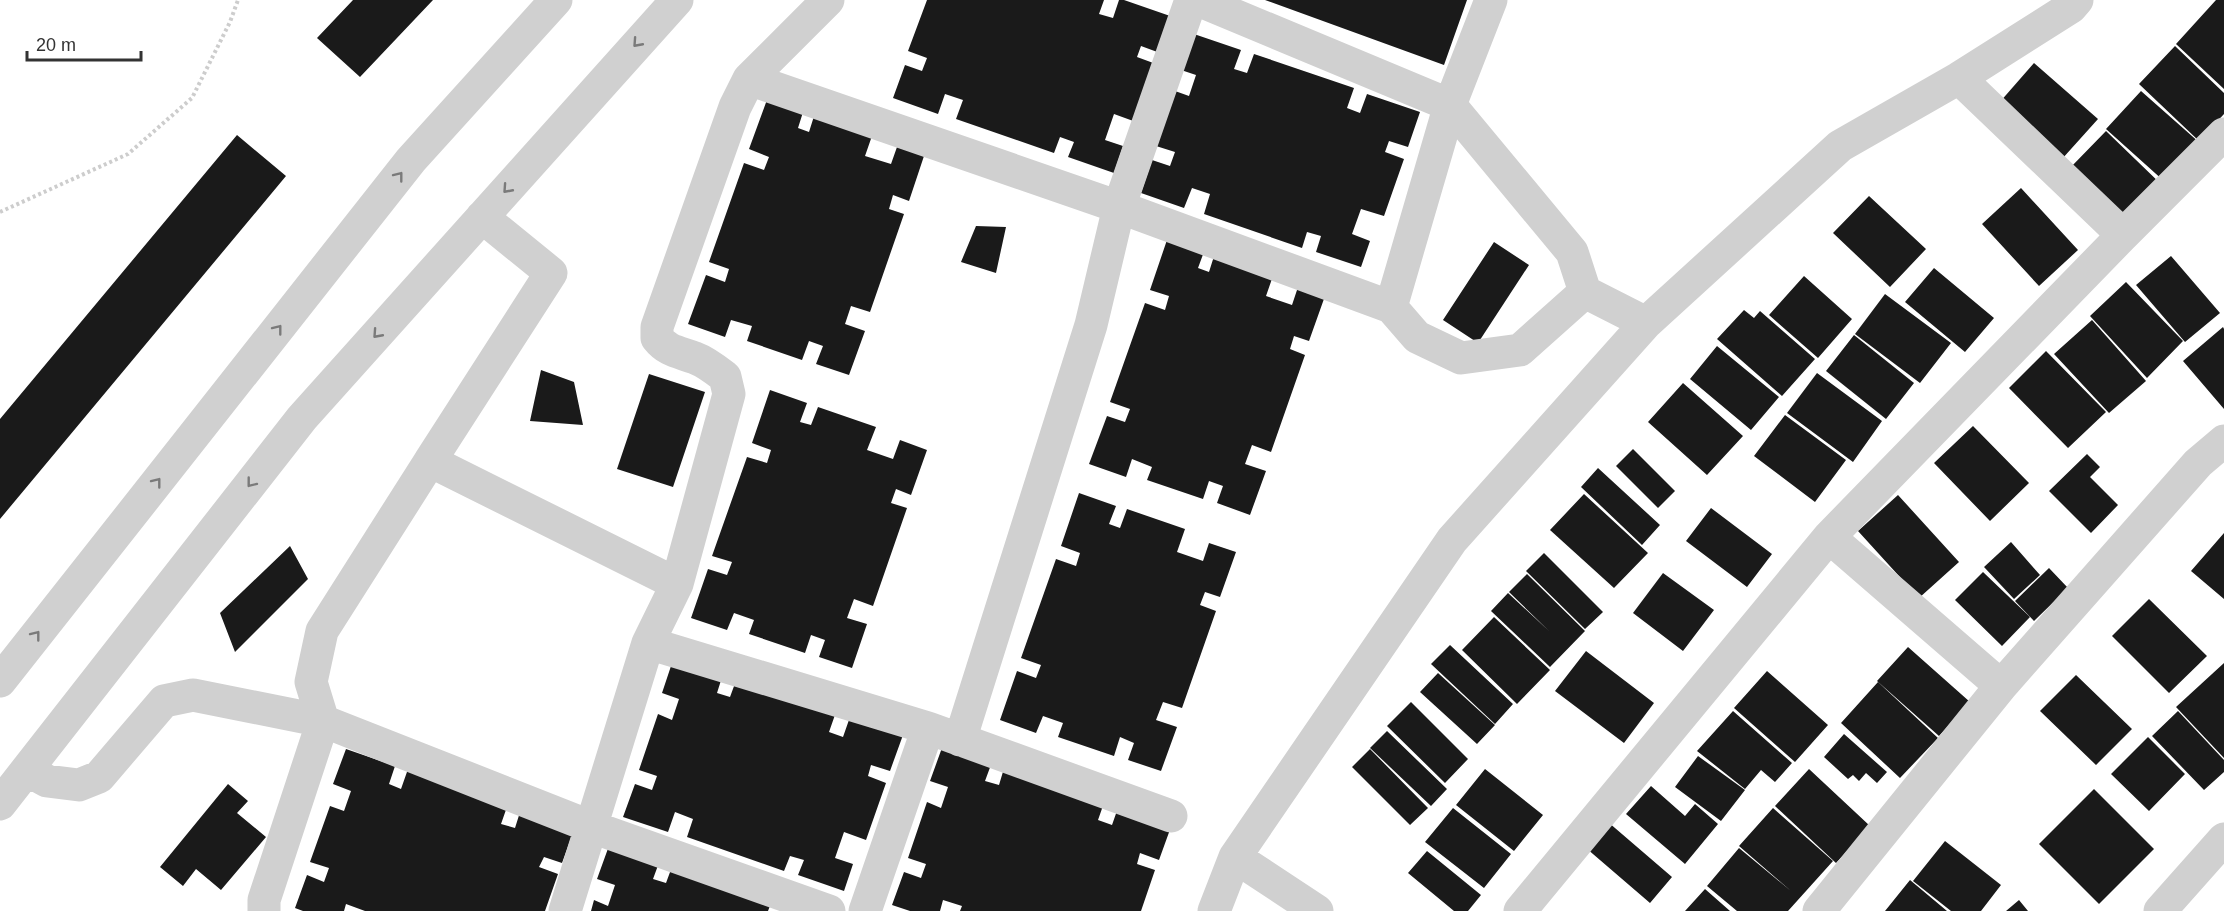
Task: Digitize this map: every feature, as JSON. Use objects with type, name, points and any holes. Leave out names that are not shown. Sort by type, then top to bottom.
[{"type":"street","points":[[0,681],[411,160],[556,0]]},
{"type":"street","points":[[0,804],[302,418],[676,0]]},
{"type":"street","points":[[565,911],[648,643],[677,584],[729,394],[725,377],[719,372],[697,359],[671,351],[663,346],[657,338],[657,327],[735,107],[749,79],[828,0]]},
{"type":"street","points":[[960,740],[1091,325],[1119,207],[1191,0]]},
{"type":"street","points":[[1198,0],[1450,105],[1572,252],[1585,292],[1646,323]]},
{"type":"street","points":[[1391,307],[1450,105],[1491,0]]},
{"type":"street","points":[[1214,911],[1235,857],[1452,540],[1646,323],[1840,146],[1959,78],[2071,7],[2077,0]]},
{"type":"street","points":[[1959,78],[2123,235]]},
{"type":"street","points":[[749,79],[1119,207],[1391,307],[1417,337],[1461,358],[1520,350],[1585,292]]},
{"type":"street","points":[[1520,911],[1829,537],[2123,235],[2224,135]]},
{"type":"street","points":[[264,911],[264,900],[323,722],[311,682],[322,631],[551,273],[482,217]]},
{"type":"street","points":[[1819,911],[2001,686],[2198,463],[2224,441]]},
{"type":"street","points":[[430,461],[677,584]]},
{"type":"street","points":[[1829,537],[2001,686]]},
{"type":"street","points":[[648,643],[928,728],[1171,816]]},
{"type":"street","points":[[27,770],[47,782],[79,785],[99,777],[164,700],[193,695],[323,722],[592,827],[829,911]]},
{"type":"street","points":[[865,911],[928,728]]},
{"type":"street","points":[[2160,911],[2224,839]]},
{"type":"street","points":[[1235,857],[1317,911]]},
{"type":"path","points":[[0,212],[128,154],[192,98],[230,22],[238,0]]},
{"type":"building","points":[[353,0],[433,0],[360,77],[317,38]]},
{"type":"building","points":[[927,0],[1104,0],[1099,14],[1113,18],[1119,0],[1124,0],[1173,17],[1160,53],[1141,46],[1137,57],[1156,64],[1136,122],[1114,114],[1105,140],[1123,146],[1114,173],[1068,157],[1074,142],[1060,137],[1054,153],[956,119],[963,100],[945,94],[938,114],[893,98],[905,65],[922,71],[927,58],[908,51]]},
{"type":"building","points":[[1265,0],[1467,0],[1444,65]]},
{"type":"building","points":[[2216,0],[2224,0],[2224,89],[2176,44]]},
{"type":"building","points":[[1191,33],[1241,50],[1234,69],[1247,73],[1254,54],[1354,88],[1347,108],[1360,113],[1367,94],[1420,112],[1408,147],[1389,141],[1385,152],[1404,159],[1384,216],[1361,209],[1352,234],[1370,241],[1361,267],[1316,252],[1321,236],[1307,232],[1302,248],[1204,214],[1210,194],[1192,188],[1184,208],[1141,193],[1152,160],[1170,166],[1175,152],[1156,146],[1175,91],[1189,96],[1196,75],[1178,69]]},
{"type":"building","points":[[2175,46],[2224,93],[2224,114],[2199,141],[2139,84]]},
{"type":"building","points":[[2034,63],[2098,119],[2062,159],[1999,103]]},
{"type":"building","points":[[2141,91],[2201,144],[2165,182],[2106,129]]},
{"type":"building","points":[[768,97],[804,109],[798,128],[809,132],[815,113],[873,133],[865,156],[891,164],[897,147],[924,156],[909,201],[893,195],[889,209],[904,214],[870,312],[851,306],[845,324],[865,331],[849,375],[816,364],[823,346],[809,341],[802,360],[747,341],[752,326],[731,320],[725,337],[688,324],[706,275],[725,282],[729,269],[709,262],[744,163],[764,170],[769,157],[749,149]]},
{"type":"building","points":[[2106,131],[2164,187],[2129,224],[2070,168]]},
{"type":"building","points":[[237,135],[286,176],[0,519],[0,419]]},
{"type":"building","points":[[2021,188],[2078,250],[2039,286],[1982,224]]},
{"type":"building","points":[[1869,196],[1926,249],[1890,287],[1833,233]]},
{"type":"building","points":[[976,226],[1006,227],[996,273],[961,262]]},
{"type":"building","points":[[1168,237],[1205,249],[1198,268],[1209,272],[1215,253],[1274,273],[1266,296],[1292,305],[1298,287],[1325,296],[1309,341],[1294,336],[1290,349],[1305,355],[1271,452],[1252,445],[1245,464],[1266,471],[1250,515],[1217,503],[1223,486],[1209,481],[1203,499],[1147,480],[1152,467],[1132,459],[1126,477],[1089,464],[1107,416],[1125,422],[1130,409],[1110,402],[1145,303],[1165,310],[1169,296],[1150,290]]},
{"type":"building","points":[[1494,242],[1529,265],[1478,343],[1443,320]]},
{"type":"building","points":[[2171,256],[2220,313],[2185,342],[2136,285]]},
{"type":"building","points":[[1934,268],[1994,318],[1965,352],[1905,302]]},
{"type":"building","points":[[1804,276],[1852,319],[1818,358],[1769,315]]},
{"type":"building","points":[[2126,282],[2183,341],[2147,378],[2090,316]]},
{"type":"building","points":[[1885,294],[1951,343],[1920,383],[1855,334]]},
{"type":"building","points":[[1744,310],[1754,318],[1760,311],[1815,359],[1782,396],[1717,339]]},
{"type":"building","points":[[2092,320],[2146,381],[2109,413],[2054,354]]},
{"type":"building","points":[[2223,327],[2224,329],[2224,409],[2183,361]]},
{"type":"building","points":[[1854,335],[1914,383],[1886,419],[1826,371]]},
{"type":"building","points":[[1717,346],[1779,397],[1751,430],[1690,379]]},
{"type":"building","points":[[2046,351],[2106,412],[2068,448],[2009,388]]},
{"type":"building","points":[[541,370],[574,382],[583,425],[530,421]]},
{"type":"building","points":[[1817,373],[1882,421],[1853,462],[1787,413]]},
{"type":"building","points":[[649,374],[705,392],[673,487],[617,469]]},
{"type":"building","points":[[1683,383],[1743,436],[1707,475],[1648,422]]},
{"type":"building","points":[[770,390],[807,403],[800,422],[811,425],[818,407],[876,427],[867,450],[893,459],[900,440],[927,450],[911,495],[896,489],[891,503],[907,508],[873,606],[854,599],[847,618],[867,624],[852,668],[819,657],[825,640],[811,635],[805,653],[749,634],[754,620],[734,613],[727,630],[691,618],[708,569],[727,575],[732,562],[712,556],[747,457],[767,463],[771,450],[752,443]]},
{"type":"building","points":[[1785,415],[1846,460],[1815,502],[1754,456]]},
{"type":"building","points":[[1973,426],[2029,483],[1990,521],[1934,463]]},
{"type":"building","points":[[1633,449],[1675,491],[1658,508],[1616,466]]},
{"type":"building","points":[[2087,454],[2100,467],[2090,477],[2118,505],[2091,533],[2049,491]]},
{"type":"building","points":[[1598,468],[1660,525],[1642,545],[1581,487]]},
{"type":"building","points":[[1079,493],[1116,506],[1109,524],[1120,528],[1127,509],[1185,529],[1177,552],[1203,561],[1209,543],[1236,552],[1220,597],[1205,592],[1200,605],[1216,611],[1182,708],[1163,702],[1156,720],[1177,727],[1161,771],[1128,760],[1134,743],[1120,737],[1114,756],[1058,737],[1063,723],[1043,716],[1036,733],[1000,720],[1017,671],[1036,678],[1041,665],[1021,658],[1056,559],[1076,566],[1080,553],[1061,546]]},
{"type":"building","points":[[1584,494],[1648,553],[1614,588],[1550,530]]},
{"type":"building","points":[[1898,495],[1959,562],[1919,598],[1858,531]]},
{"type":"building","points":[[1711,508],[1772,554],[1747,587],[1686,541]]},
{"type":"building","points":[[2224,533],[2224,599],[2191,571]]},
{"type":"building","points":[[2011,542],[2040,575],[2014,599],[1984,567]]},
{"type":"building","points":[[290,546],[308,579],[235,652],[220,613]]},
{"type":"building","points":[[1544,553],[1603,612],[1585,629],[1526,571]]},
{"type":"building","points":[[2049,568],[2068,588],[2034,621],[2015,601]]},
{"type":"building","points":[[1983,572],[2030,617],[2002,646],[1955,600]]},
{"type":"building","points":[[1663,573],[1714,610],[1683,651],[1633,613]]},
{"type":"building","points":[[1527,574],[1585,631],[1550,667],[1491,611],[1508,593],[1549,631],[1509,592]]},
{"type":"building","points":[[2149,599],[2207,656],[2169,693],[2112,636]]},
{"type":"building","points":[[1494,617],[1550,670],[1517,704],[1462,650]]},
{"type":"building","points":[[1450,645],[1513,704],[1495,724],[1431,664]]},
{"type":"building","points":[[1908,647],[1970,702],[1939,736],[1877,681]]},
{"type":"building","points":[[1586,651],[1654,703],[1624,743],[1555,691]]},
{"type":"building","points":[[674,657],[723,674],[717,693],[730,697],[737,678],[836,712],[829,732],[843,737],[850,717],[903,735],[890,771],[871,765],[868,776],[886,783],[866,840],[844,832],[835,858],[853,864],[844,891],[798,875],[804,860],[790,856],[784,871],[687,837],[693,819],[675,812],[668,832],[623,817],[635,784],[652,790],[657,776],[639,770],[658,714],[672,720],[679,699],[662,693]]},
{"type":"building","points":[[2224,663],[2224,758],[2176,707]]},
{"type":"building","points":[[1767,671],[1828,725],[1795,762],[1734,708]]},
{"type":"building","points":[[1438,673],[1495,725],[1477,744],[1420,692]]},
{"type":"building","points":[[2076,675],[2132,729],[2096,765],[2040,711]]},
{"type":"building","points":[[1878,682],[1938,738],[1900,778],[1841,723]]},
{"type":"building","points":[[1411,702],[1468,759],[1445,783],[1387,726]]},
{"type":"building","points":[[1733,711],[1792,763],[1775,782],[1761,770],[1745,789],[1697,751]]},
{"type":"building","points":[[2178,711],[2224,760],[2224,772],[2204,790],[2152,736]]},
{"type":"building","points":[[1387,731],[1447,789],[1431,806],[1370,748]]},
{"type":"building","points":[[1844,734],[1887,772],[1877,783],[1866,773],[1859,781],[1853,775],[1848,779],[1824,757]]},
{"type":"building","points":[[2148,737],[2185,774],[2149,811],[2111,774]]},
{"type":"building","points":[[943,745],[992,762],[985,781],[999,785],[1005,765],[1105,800],[1098,820],[1112,825],[1119,805],[1172,824],[1159,860],[1140,853],[1137,864],[1155,870],[1141,911],[960,911],[962,906],[943,900],[940,911],[910,911],[892,905],[904,872],[921,878],[926,864],[908,858],[927,802],[941,808],[948,787],[930,781]]},
{"type":"building","points":[[346,749],[395,766],[389,784],[401,789],[408,769],[508,804],[501,824],[515,828],[521,809],[575,827],[562,863],[544,857],[539,867],[558,874],[545,911],[365,911],[346,904],[344,911],[303,911],[295,908],[307,875],[324,882],[329,868],[310,862],[330,806],[344,811],[351,791],[333,784]]},
{"type":"building","points":[[1370,749],[1428,808],[1410,825],[1352,767]]},
{"type":"building","points":[[1698,756],[1745,790],[1721,821],[1675,787]]},
{"type":"building","points":[[1485,769],[1543,815],[1514,851],[1456,805]]},
{"type":"building","points":[[1809,769],[1870,826],[1836,863],[1775,806]]},
{"type":"building","points":[[228,784],[248,801],[237,813],[266,837],[221,890],[196,869],[183,886],[160,867]]},
{"type":"building","points":[[1651,786],[1685,816],[1695,804],[1718,824],[1685,864],[1626,814]]},
{"type":"building","points":[[2094,789],[2154,849],[2099,904],[2039,844]]},
{"type":"building","points":[[1453,808],[1511,854],[1484,888],[1425,842]]},
{"type":"building","points":[[1773,808],[1833,861],[1788,911],[1737,911],[1707,886],[1739,848],[1791,891],[1739,846]]},
{"type":"building","points":[[1608,822],[1672,877],[1650,903],[1586,848]]},
{"type":"building","points":[[1945,841],[2001,885],[1981,911],[1951,911],[1913,881]]},
{"type":"building","points":[[610,843],[660,860],[653,879],[666,883],[673,864],[773,898],[768,911],[591,911],[594,900],[608,906],[615,885],[597,879]]},
{"type":"building","points":[[1427,851],[1481,895],[1468,911],[1454,911],[1408,873]]},
{"type":"building","points":[[1910,880],[1947,911],[1885,911]]},
{"type":"building","points":[[1705,889],[1730,911],[1685,911]]},
{"type":"building","points":[[2019,900],[2028,911],[2006,911]]}]
